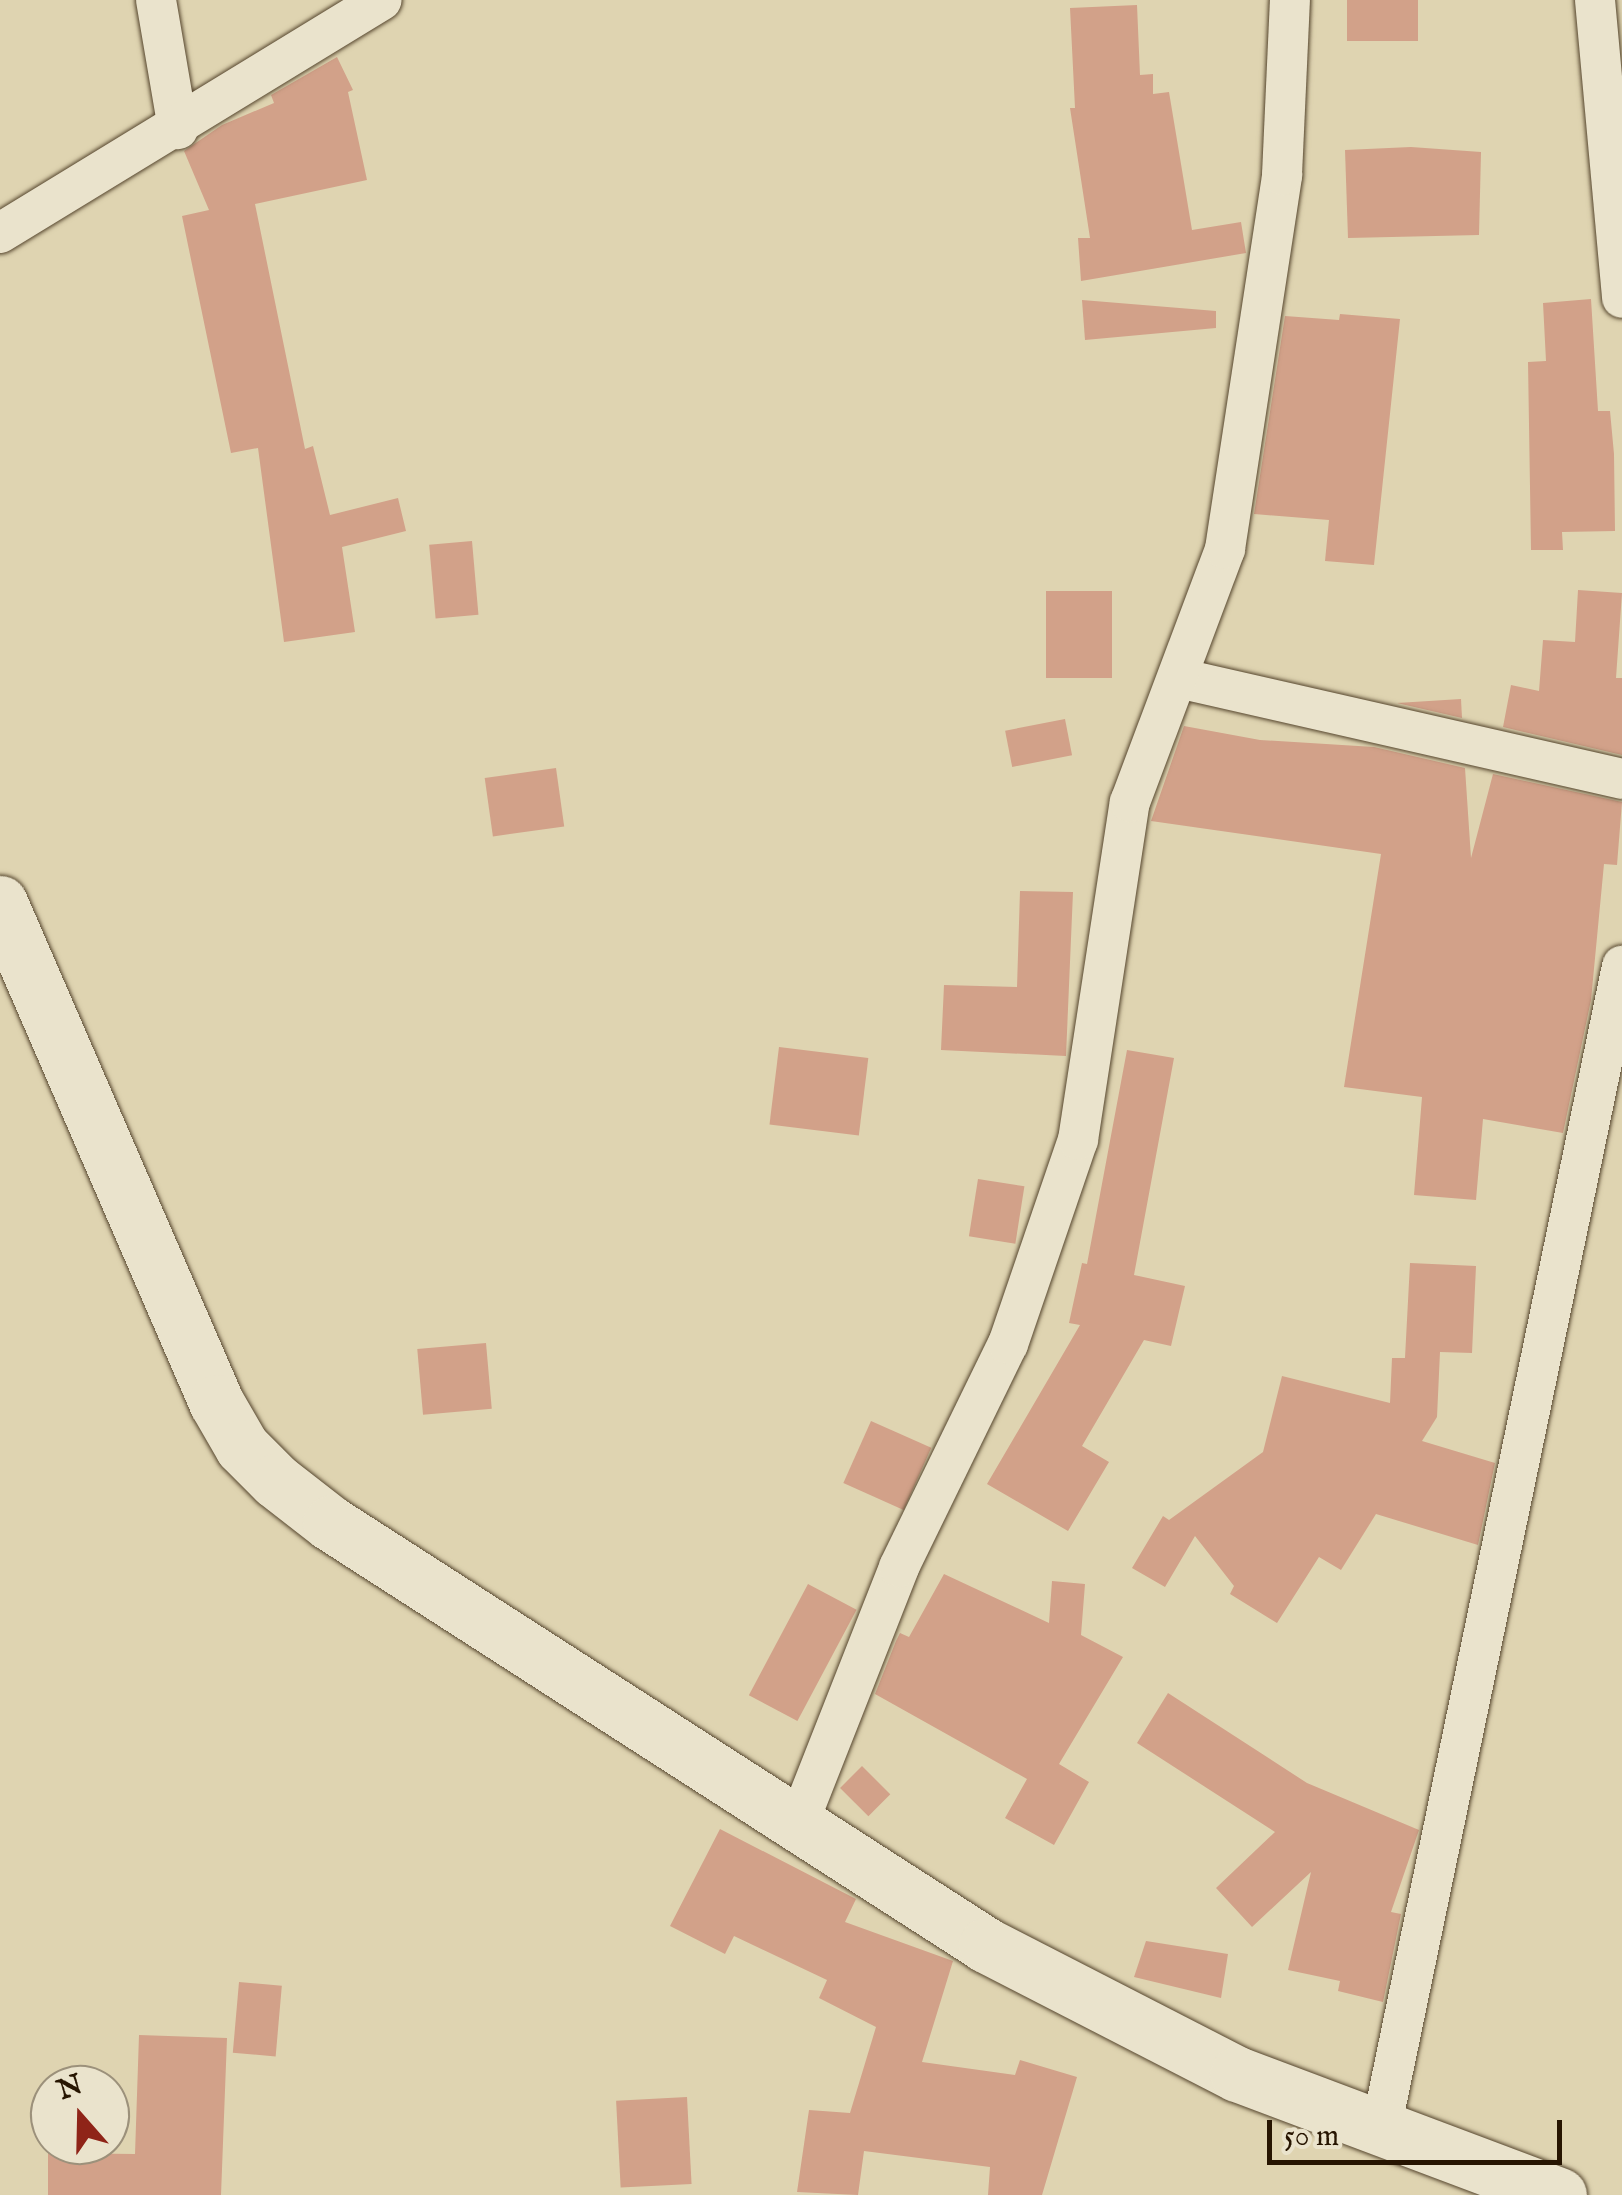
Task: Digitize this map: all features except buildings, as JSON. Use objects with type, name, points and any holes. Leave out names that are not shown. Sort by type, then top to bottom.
[{"type":"main road","points":[[0,903],[216,1402],[242,1447],[330,1523],[986,1945],[1237,2074],[1559,2195]]},
{"type":"street","points":[[156,0],[178,130]]},
{"type":"street","points":[[0,233],[178,130],[381,0]]},
{"type":"street","points":[[798,1824],[899,1567],[1008,1344],[1078,1140],[1130,802],[1225,549],[1282,175],[1290,0]]},
{"type":"street","points":[[1595,0],[1622,298]]},
{"type":"street","points":[[1178,678],[1622,780]]},
{"type":"street","points":[[1381,2130],[1622,966]]}]
